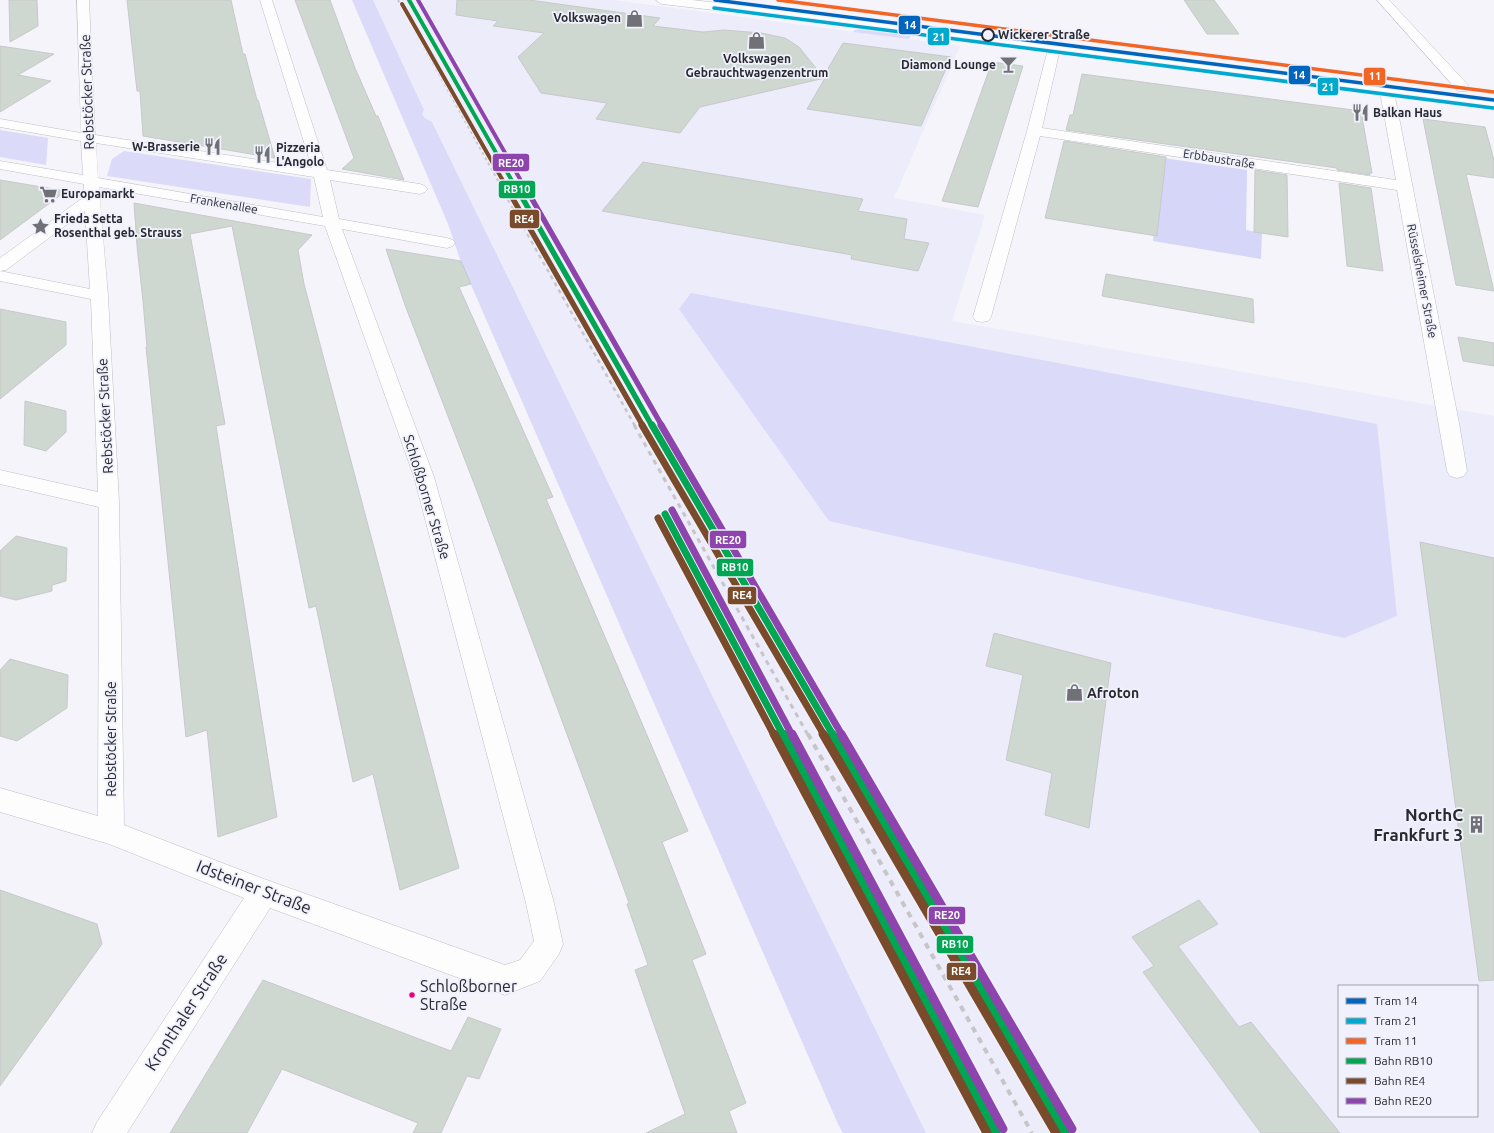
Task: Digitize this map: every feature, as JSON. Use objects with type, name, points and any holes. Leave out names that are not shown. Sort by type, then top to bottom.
[{"type":"street","name":"Rebstöcker Straße","points":[[83,0],[88,138],[99,296],[109,502],[111,832]]},
{"type":"street","name":"Schloßborner Straße","points":[[266,0],[321,174],[332,223],[424,477],[540,903],[549,944],[530,971],[505,980]]},
{"type":"street","points":[[662,0],[1058,41],[1387,92],[1494,106]]},
{"type":"street","points":[[1383,0],[1463,88]]},
{"type":"street","points":[[982,317],[1058,41]]},
{"type":"street","points":[[1447,86],[1478,90]]},
{"type":"street","name":"Rüsselsheimer Straße","points":[[1387,92],[1403,186],[1441,378],[1457,471]]},
{"type":"street","points":[[0,123],[420,189]]},
{"type":"street","name":"Erbbaustraße","points":[[1034,130],[1243,163],[1403,186]]},
{"type":"street","name":"Frankenallee","points":[[0,165],[92,189],[332,223],[447,243]]},
{"type":"street","points":[[0,266],[92,189]]},
{"type":"street","points":[[0,276],[99,296]]},
{"type":"street","points":[[0,477],[109,502]]},
{"type":"street","name":"Idsteiner Straße","points":[[0,800],[111,832],[264,892],[505,980]]},
{"type":"street","name":"Kronthaler Straße","points":[[108,1133],[264,892]]},
{"type":"shaded area","points":[[352,0],[373,0],[424,110],[422,114],[425,118],[432,122],[926,1133],[843,1133],[838,1124],[461,262],[448,224]]},
{"type":"shaded area","points":[[373,0],[613,0],[960,46],[894,198],[985,215],[952,321],[1494,416],[1494,1133],[926,1133],[432,122],[425,118],[422,114],[424,110]]},
{"type":"shaded area","points":[[863,28],[912,33],[909,39],[853,32]]},
{"type":"shaded area","points":[[0,130],[48,138],[46,165],[0,157]]},
{"type":"shaded area","points":[[124,151],[311,179],[310,207],[107,176],[112,159]]},
{"type":"shaded area","points":[[1163,158],[1247,170],[1246,230],[1262,233],[1261,259],[1153,241]]},
{"type":"shaded area","points":[[691,293],[1377,424],[1397,616],[1344,638],[829,521],[679,309]]},
{"type":"building","points":[[9,0],[37,0],[38,26],[10,42]]},
{"type":"building","points":[[127,0],[231,0],[243,54],[245,54],[257,100],[275,158],[143,136],[140,91],[137,91]]},
{"type":"building","points":[[295,0],[330,0],[355,68],[376,116],[378,116],[404,180],[342,169],[354,158]]},
{"type":"building","points":[[457,0],[529,0],[660,18],[653,26],[703,32],[724,30],[761,33],[785,38],[799,47],[823,77],[843,43],[951,57],[921,126],[807,109],[825,78],[700,107],[680,133],[596,119],[607,103],[541,93],[518,57],[544,33],[493,26],[498,21],[456,15]]},
{"type":"building","points":[[1184,0],[1214,0],[1239,34],[1207,34]]},
{"type":"building","points":[[0,46],[54,54],[18,75],[51,81],[0,112]]},
{"type":"building","points":[[992,62],[1023,66],[978,207],[942,201]]},
{"type":"building","points":[[1082,74],[1361,111],[1372,173],[1369,173],[1370,175],[1337,170],[1337,168],[1066,130],[1070,115],[1073,115]]},
{"type":"building","points":[[1423,119],[1485,127],[1494,160],[1494,178],[1466,174],[1494,291],[1456,285]]},
{"type":"building","points":[[1064,141],[1166,157],[1157,236],[1045,218]]},
{"type":"building","points":[[643,162],[863,199],[858,211],[907,219],[904,239],[929,243],[918,271],[851,259],[852,255],[602,211]]},
{"type":"building","points":[[1255,170],[1287,175],[1288,237],[1254,232]]},
{"type":"building","points":[[0,180],[66,191],[0,240]]},
{"type":"building","points":[[1339,183],[1371,188],[1383,271],[1347,266]]},
{"type":"building","points":[[134,203],[312,235],[298,250],[304,284],[459,868],[400,890],[373,774],[353,782],[316,606],[309,608],[232,226],[190,234],[225,424],[216,426],[277,817],[218,837],[207,730],[186,737],[146,347]]},
{"type":"building","points":[[386,249],[461,261],[471,284],[459,287],[553,497],[546,499],[688,831],[662,842],[706,954],[692,960],[746,1103],[729,1111],[737,1133],[646,1133],[685,1114],[635,970],[648,965],[627,904],[629,903],[598,818],[477,491],[405,305]]},
{"type":"building","points":[[1106,274],[1253,299],[1254,323],[1102,296]]},
{"type":"building","points":[[0,309],[66,322],[66,345],[0,399]]},
{"type":"building","points":[[1458,337],[1494,343],[1494,366],[1463,361]]},
{"type":"building","points":[[25,401],[66,411],[66,432],[46,451],[24,445]]},
{"type":"building","points":[[16,536],[67,548],[66,581],[52,585],[52,591],[16,600],[0,596],[0,551]]},
{"type":"building","name":"NorthC Frankfurt 3","points":[[1420,542],[1494,558],[1494,980],[1479,981]]},
{"type":"building","points":[[994,633],[1111,663],[1089,828],[1045,815],[1052,773],[1006,760],[1023,675],[986,666]]},
{"type":"building","points":[[10,659],[68,675],[67,708],[17,741],[0,736],[0,670]]},
{"type":"building","points":[[0,890],[97,924],[102,944],[0,1086]]},
{"type":"building","points":[[1199,900],[1218,924],[1178,946],[1239,1027],[1251,1022],[1340,1133],[1261,1133],[1143,972],[1154,966],[1132,937]]},
{"type":"building","points":[[263,980],[451,1051],[468,1017],[501,1029],[479,1079],[467,1076],[441,1133],[413,1133],[418,1123],[282,1069],[247,1133],[170,1133]]},
{"type":"railway","points":[[398,0],[501,186]]},
{"type":"railway","points":[[500,185],[635,426]]},
{"type":"railway","points":[[634,425],[808,735]]},
{"type":"railway","points":[[808,734],[1032,1133]]},
{"type":"tram line","name":"14","points":[[715,0],[1494,100]]},
{"type":"tram line","name":"11","points":[[778,0],[1494,92]]},
{"type":"tram line","name":"21","points":[[714,8],[1493,108]]},
{"type":"rail line","name":"RB10","points":[[409,0],[622,374],[1065,1133]]},
{"type":"rail line","name":"RE20","points":[[418,0],[629,370],[1072,1129]]},
{"type":"rail line","name":"RE4","points":[[402,4],[615,378],[1056,1133]]},
{"type":"rail line","name":"RE20","points":[[672,510],[1003,1129]]},
{"type":"rail line","name":"RB10","points":[[665,514],[996,1133]]},
{"type":"rail line","name":"RE4","points":[[658,518],[987,1133]]},
{"type":"place","name":"Volkswagen","points":[[634,18]]},
{"type":"place","name":"Wickerer Straße","points":[[988,35]]},
{"type":"place","name":"Volkswagen Gebrauchtwagenzentrum","points":[[757,40]]},
{"type":"place","name":"Diamond Lounge","points":[[1009,65]]},
{"type":"place","name":"Balkan Haus","points":[[1360,113]]},
{"type":"place","name":"W-Brasserie","points":[[213,147]]},
{"type":"place","name":"Pizzeria L'Angolo","points":[[263,155]]},
{"type":"place","name":"Europamarkt","points":[[48,194]]},
{"type":"place","name":"Frieda Setta Rosenthal geb. Strauss","points":[[41,226]]},
{"type":"place","name":"Afroton","points":[[1074,693]]},
{"type":"place","name":"NorthC Frankfurt 3","points":[[1476,825]]},
{"type":"place","name":"Schloßborner Straße","points":[[412,995]]}]
